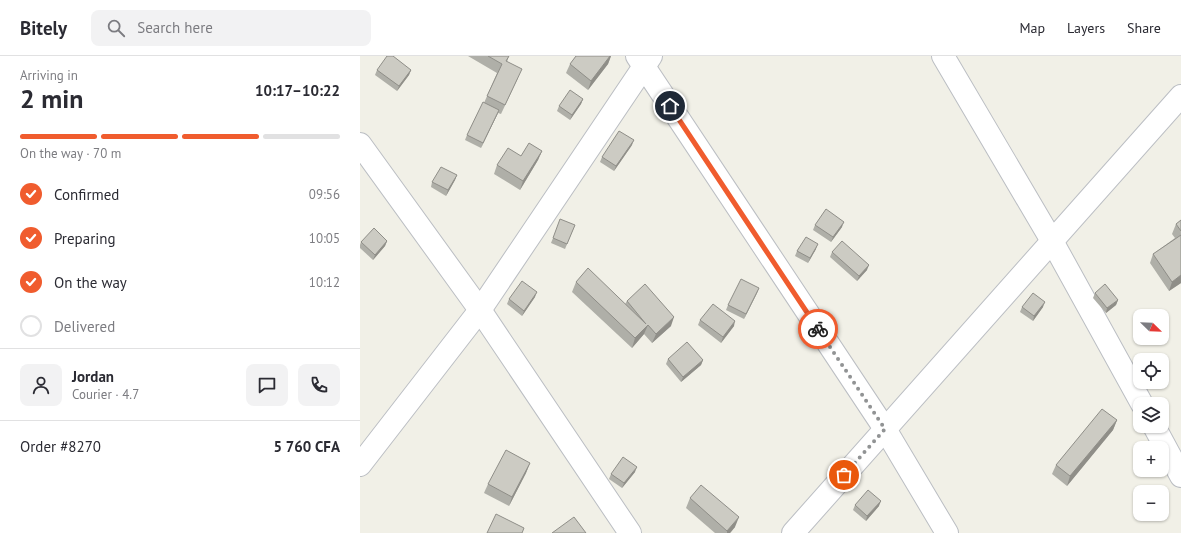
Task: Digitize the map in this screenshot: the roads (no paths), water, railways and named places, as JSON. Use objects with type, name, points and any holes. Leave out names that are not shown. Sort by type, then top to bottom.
[{"type":"street","points":[[943,56],[1052,241],[1138,397]]},
{"type":"street","points":[[360,465],[480,310],[644,60],[885,429],[947,533]]},
{"type":"street","points":[[793,533],[1181,96]]},
{"type":"street","points":[[360,144],[480,310],[630,533]]},
{"type":"street","points":[[1158,433],[1181,476]]}]
